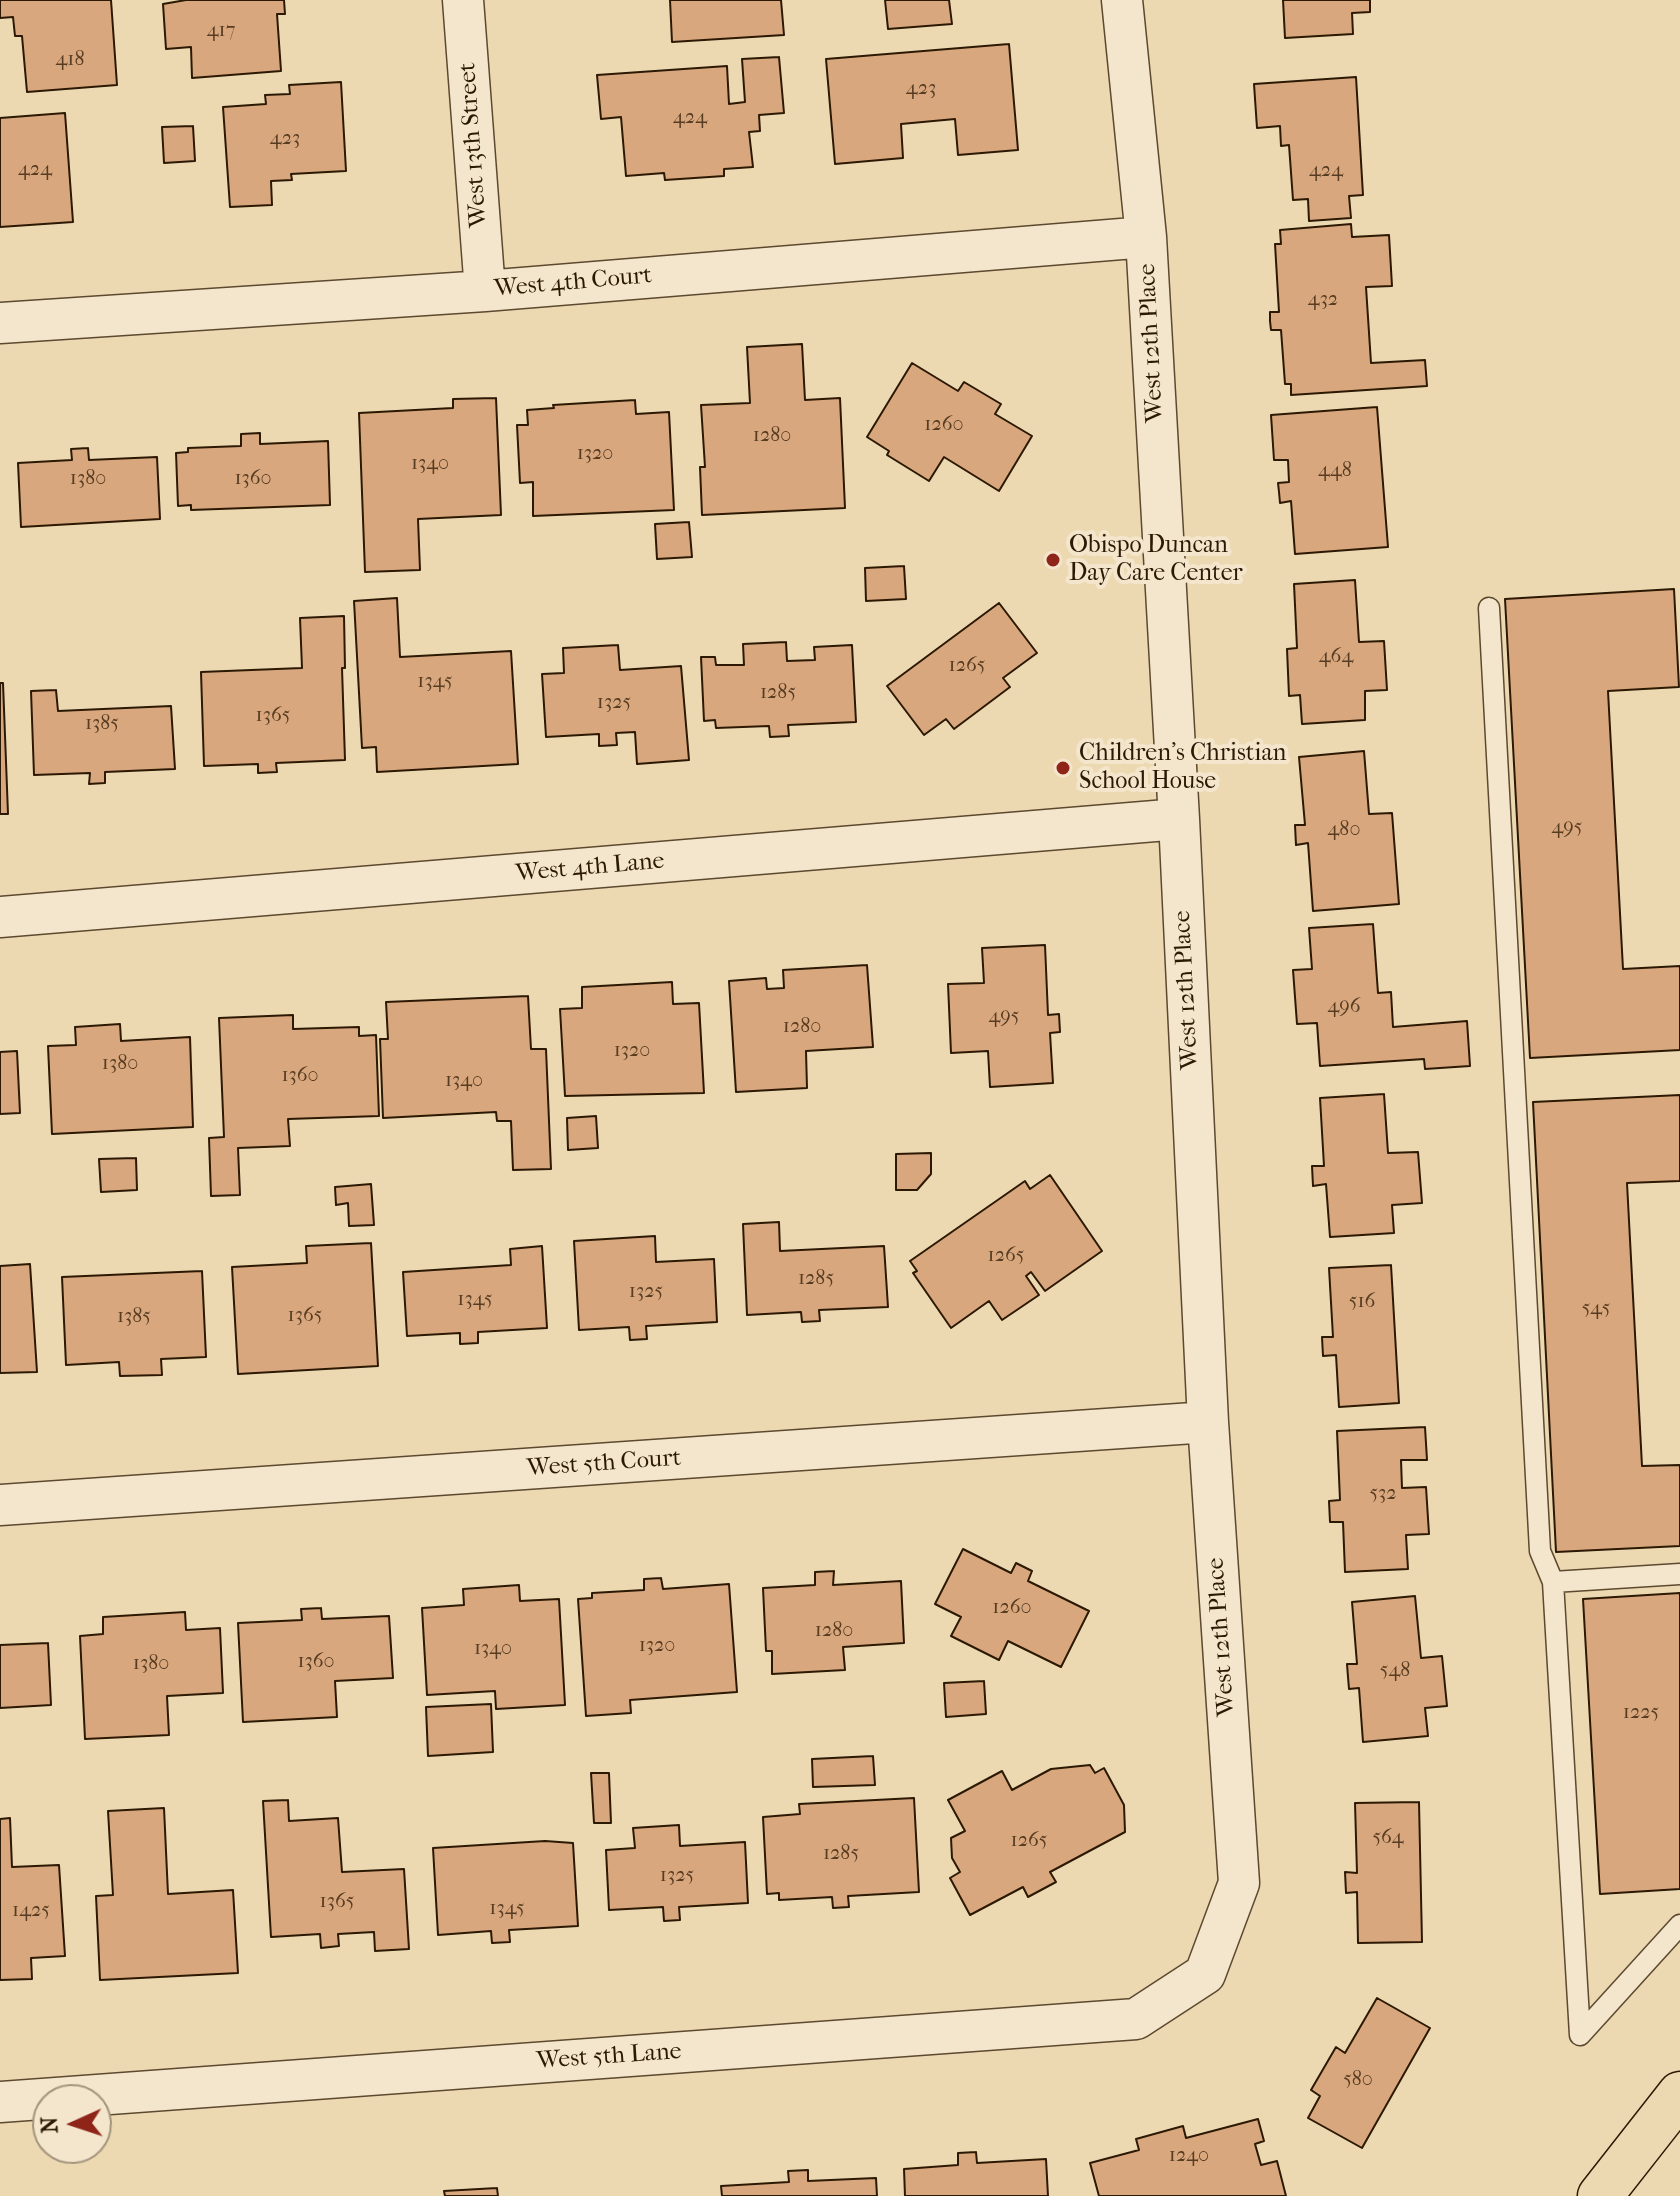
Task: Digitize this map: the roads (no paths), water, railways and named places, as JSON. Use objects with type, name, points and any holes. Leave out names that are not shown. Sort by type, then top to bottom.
[{"type":"highway","points":[[1600,2196],[1680,2094]]},
{"type":"street","name":"West 13th Street","points":[[463,0],[485,291]]},
{"type":"street","name":"West 12th Place","points":[[1122,0],[1146,237],[1179,819],[1208,1422],[1239,1883],[1205,1974]]},
{"type":"street","name":"West 4th Court","points":[[0,323],[485,291],[1146,237]]},
{"type":"street","name":"West 4th Lane","points":[[0,917],[1179,819]]},
{"type":"street","name":"West 5th Court","points":[[0,1505],[1208,1422]]},
{"type":"street","name":"West 5th Lane","points":[[0,2102],[1136,2019],[1205,1974]]},
{"type":"lane","points":[[1489,608],[1540,1551],[1553,1582],[1580,2035],[1680,1925]]},
{"type":"lane","points":[[1553,1582],[1680,1574]]},
{"type":"place","name":"Obispo Duncan Day Care Center","points":[[1053,560]]},
{"type":"place","name":"Children's Christian School House","points":[[1063,768]]}]
